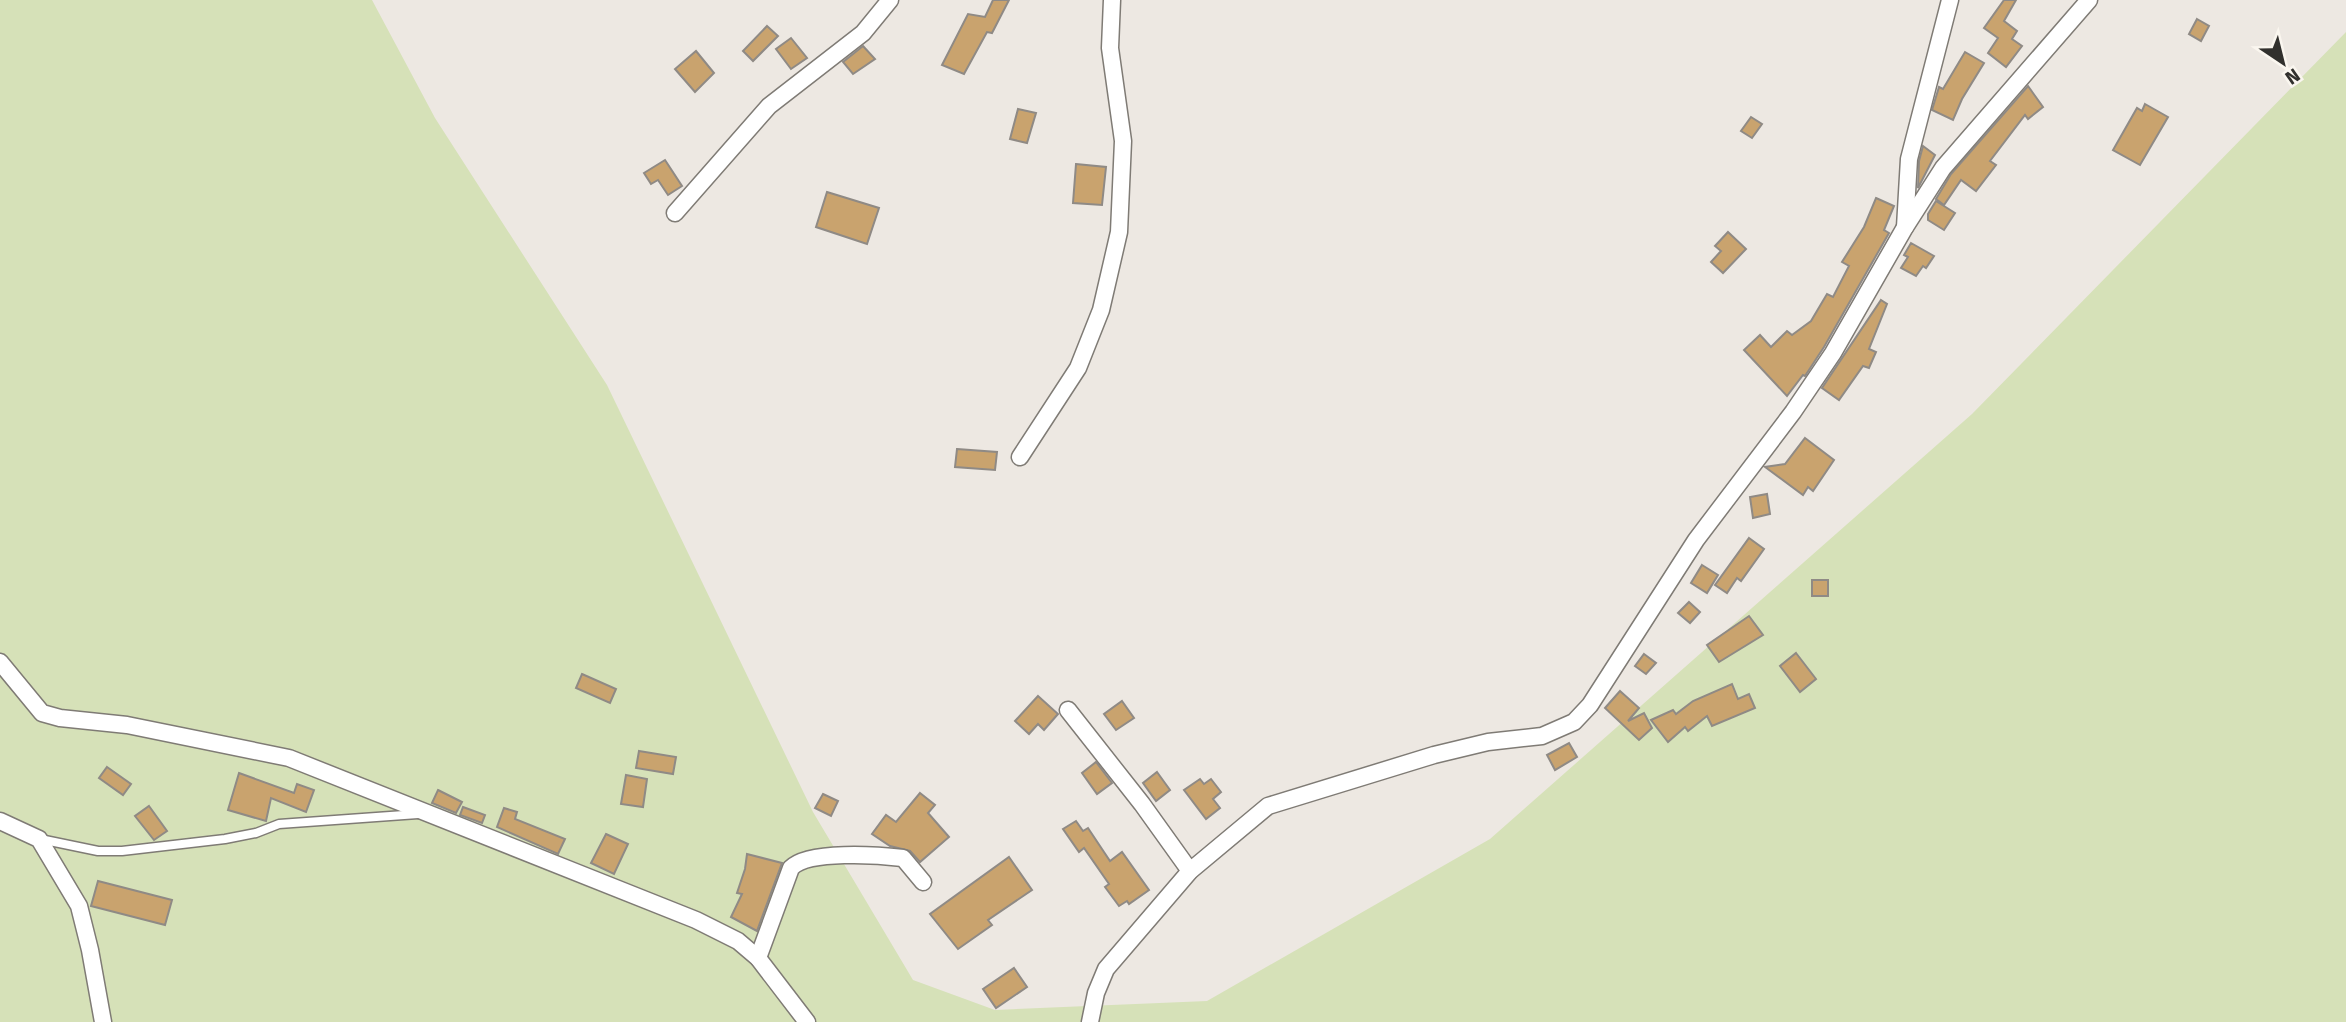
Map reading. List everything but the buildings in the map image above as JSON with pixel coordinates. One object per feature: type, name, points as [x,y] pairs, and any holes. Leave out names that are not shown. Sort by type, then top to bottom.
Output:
[{"type":"street","points":[[675,213],[769,106],[863,33],[890,0]]},
{"type":"street","points":[[1020,457],[1078,368],[1101,310],[1119,232],[1123,141],[1110,48],[1112,0]]},
{"type":"street","points":[[1905,229],[1909,159],[1950,0]]},
{"type":"street","points":[[1090,1022],[1096,993],[1106,969],[1190,871],[1268,806],[1434,755],[1488,742],[1542,736],[1574,722],[1590,705],[1696,540],[1833,353],[1943,168],[2089,0]]},
{"type":"street","points":[[0,662],[42,713],[60,719],[127,725],[289,758],[696,920],[738,941],[758,958],[807,1022]]},
{"type":"street","points":[[1068,710],[1142,804],[1190,871]]},
{"type":"street","points":[[0,821],[39,839],[79,906],[103,1022]]},
{"type":"street","points":[[758,958],[791,868],[796,863],[807,858],[847,856],[903,858],[923,882]]},
{"type":"lane","points":[[39,839],[98,851],[122,851],[235,837],[256,833],[279,824],[425,813]]},
{"type":"green space","points":[[0,0],[372,0],[435,118],[607,385],[813,812],[913,980],[995,1010],[1207,1001],[1490,839],[1972,414],[2346,32],[2346,1022],[0,1022]]}]
